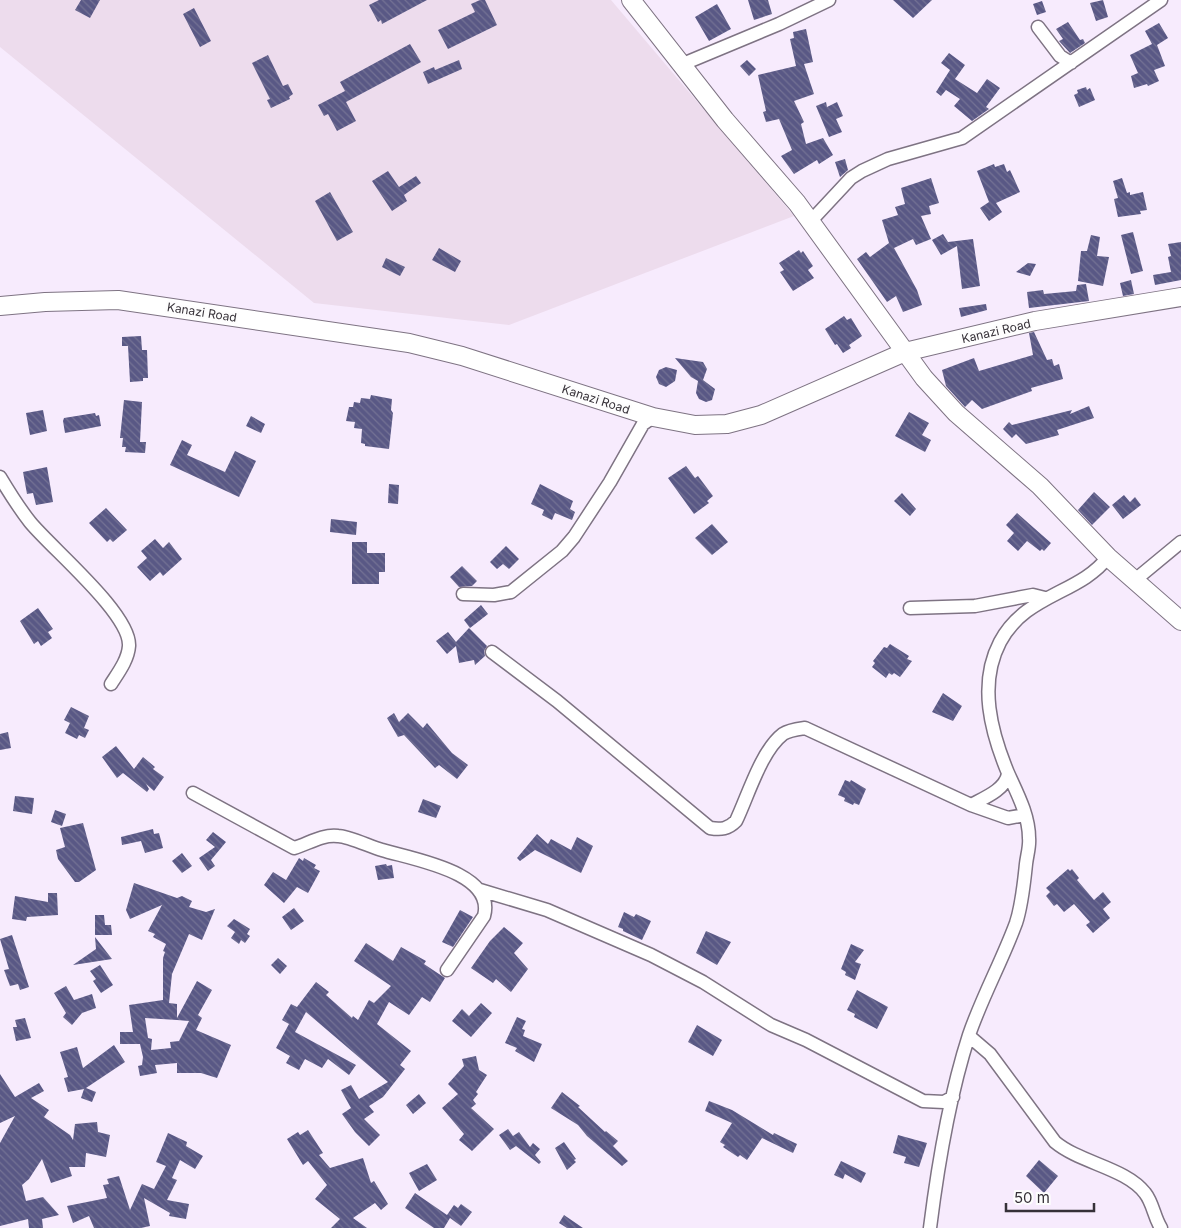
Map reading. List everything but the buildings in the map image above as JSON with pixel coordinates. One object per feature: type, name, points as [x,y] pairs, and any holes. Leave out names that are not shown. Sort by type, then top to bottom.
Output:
[{"type":"main road","points":[[631,0],[725,120],[788,192],[924,378],[956,413],[1040,486],[1108,557],[1181,621]]},
{"type":"main road","name":"Kanazi Road","points":[[0,306],[45,302],[118,300],[409,343],[462,356],[653,417],[696,425],[727,424],[761,415],[905,352],[1035,321],[1181,297]]},
{"type":"street","points":[[683,64],[780,24],[829,0]]},
{"type":"street","points":[[810,222],[851,178],[862,171],[888,159],[956,141],[1003,111],[1070,62],[1161,0]]},
{"type":"street","points":[[1038,28],[1060,56],[1070,62]]},
{"type":"street","points":[[463,594],[494,595],[510,592],[562,551],[574,537],[610,482],[643,424],[653,417]]},
{"type":"street","points":[[0,477],[30,522],[96,589],[126,633],[129,646],[124,662],[111,684]]},
{"type":"street","points":[[1136,580],[1181,542]]},
{"type":"street","points":[[930,1228],[953,1097],[969,1036],[1016,922],[1025,879],[1030,837],[1025,815],[997,743],[989,709],[988,672],[1000,641],[1016,620],[1045,598],[1092,573],[1108,557]]},
{"type":"street","points":[[910,608],[975,606],[1032,595],[1045,598]]},
{"type":"street","points":[[492,652],[557,701],[710,828],[719,830],[731,826],[736,821],[761,765],[776,742],[784,733],[805,728],[971,805],[1008,818],[1025,815]]},
{"type":"street","points":[[971,805],[1001,787],[1008,774]]},
{"type":"street","points":[[193,793],[294,848],[315,839],[339,836],[384,851],[442,866],[480,890],[548,910],[651,956],[703,982],[771,1025],[806,1040],[923,1100],[944,1102],[953,1097]]},
{"type":"street","points":[[447,970],[484,916],[486,906],[480,890]]},
{"type":"street","points":[[969,1036],[990,1054],[1055,1142],[1068,1153],[1106,1168],[1138,1186],[1146,1194],[1161,1228]]},
{"type":"shaded area","points":[[0,0],[611,0],[794,216],[509,325],[314,303],[0,47]]}]
